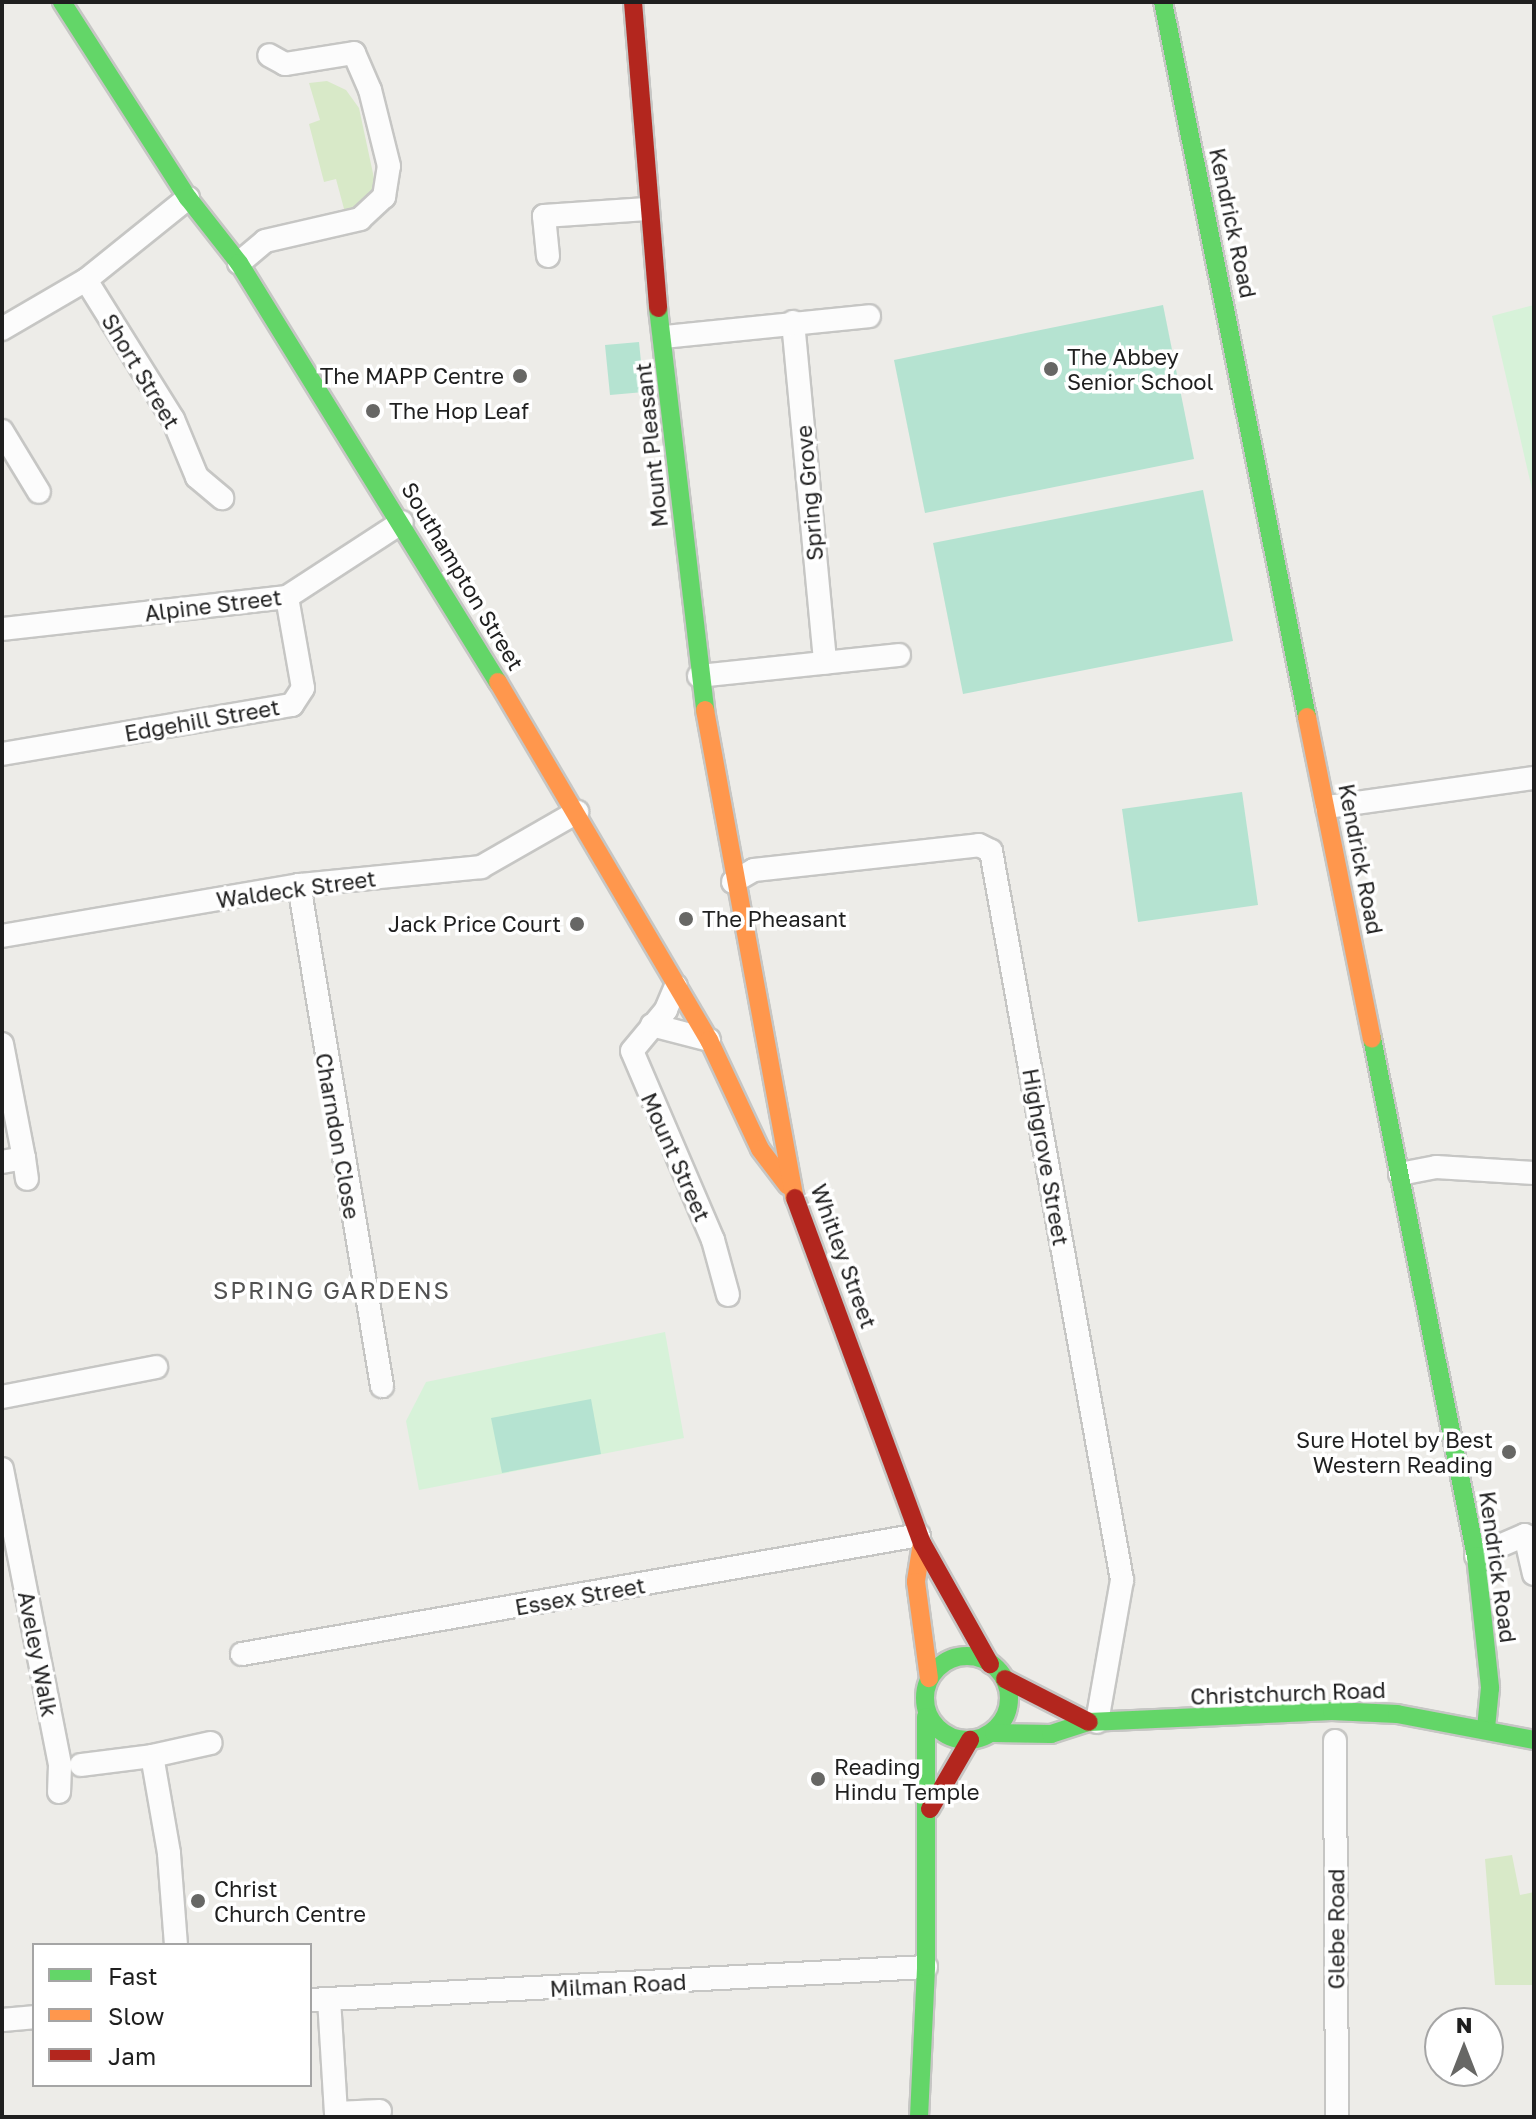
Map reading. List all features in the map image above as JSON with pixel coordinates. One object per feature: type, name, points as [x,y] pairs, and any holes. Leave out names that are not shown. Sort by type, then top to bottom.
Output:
[{"type":"main road","name":"Southampton Street","points":[[62,2],[188,198],[239,263],[402,522],[577,812],[709,1040],[760,1149],[793,1193]]},
{"type":"main road","name":"Mount Pleasant","points":[[633,2],[647,209],[664,337],[699,676],[733,882]]},
{"type":"main road","name":"Kendrick Road","points":[[1163,2],[1476,1556],[1490,1688],[1486,1728]]},
{"type":"main road","name":"Whitley Street","points":[[733,882],[793,1193],[920,1539],[990,1664]]},
{"type":"main road","name":"Whitley Street","points":[[920,1539],[916,1582],[929,1678]]},
{"type":"main road","points":[[919,2117],[926,1967],[928,1813],[923,1696],[929,1678],[940,1665],[968,1657],[990,1664],[1005,1679],[1010,1702],[1004,1723],[994,1733],[970,1740],[928,1813]]},
{"type":"main road","name":"Christchurch Road","points":[[1005,1679],[1093,1722]]},
{"type":"main road","name":"Christchurch Road","points":[[994,1733],[1051,1734],[1093,1722],[1332,1711],[1397,1714],[1486,1728],[1534,1740]]},
{"type":"main road","points":[[926,1717],[970,1740]]},
{"type":"street","points":[[239,263],[265,241],[360,219],[384,197],[389,166],[370,90],[354,53],[285,64],[269,55]]},
{"type":"street","points":[[2,329],[86,280],[188,198]]},
{"type":"street","points":[[548,256],[544,216],[647,209]]},
{"type":"street","name":"Short Street","points":[[86,280],[173,419],[197,477],[222,498]]},
{"type":"street","points":[[664,337],[869,316]]},
{"type":"street","name":"Spring Grove","points":[[793,322],[825,663]]},
{"type":"street","points":[[2,431],[39,492]]},
{"type":"street","name":"Alpine Street","points":[[2,629],[287,597],[402,522]]},
{"type":"street","name":"Edgehill Street","points":[[2,754],[292,705],[303,688],[287,597]]},
{"type":"street","points":[[699,676],[899,655]]},
{"type":"street","points":[[1327,807],[1534,778]]},
{"type":"street","name":"Waldeck Street","points":[[2,936],[299,885],[481,867],[577,812]]},
{"type":"street","name":"Highgrove Street","points":[[733,882],[754,870],[979,845],[991,851],[1122,1580],[1093,1722]]},
{"type":"street","name":"Charndon Close","points":[[299,885],[382,1386]]},
{"type":"street","name":"Mount Street","points":[[676,986],[632,1051],[633,1058],[713,1240],[728,1295]]},
{"type":"street","points":[[652,1025],[709,1040]]},
{"type":"street","points":[[2,1044],[18,1166]]},
{"type":"street","points":[[1400,1174],[1436,1167],[1534,1173]]},
{"type":"street","points":[[2,1397],[156,1367]]},
{"type":"street","name":"Aveley Walk","points":[[2,1469],[60,1765],[59,1792]]},
{"type":"street","points":[[1476,1556],[1525,1535],[1534,1574]]},
{"type":"street","name":"Essex Street","points":[[242,1654],[920,1539]]},
{"type":"street","name":"Glebe Road","points":[[1335,1741],[1337,2117]]},
{"type":"street","points":[[81,1765],[152,1756],[211,1743]]},
{"type":"street","points":[[152,1756],[169,1853],[176,1943]]},
{"type":"street","name":"Milman Road","points":[[320,2000],[926,1967]]},
{"type":"street","points":[[320,2000],[336,2113],[380,2111]]},
{"type":"street","points":[[2,2020],[32,2017]]},
{"type":"green space","points":[[327,81],[346,90],[359,108],[374,178],[371,199],[347,220],[336,179],[324,182],[309,124],[320,120],[309,83]]},
{"type":"green space","points":[[1163,305],[1194,459],[925,513],[894,360]]},
{"type":"green space","points":[[1534,305],[1534,498],[1492,316]]},
{"type":"green space","points":[[639,342],[644,392],[610,395],[605,345]]},
{"type":"green space","points":[[1203,490],[1233,641],[963,694],[933,543]]},
{"type":"green space","points":[[1242,792],[1258,905],[1138,922],[1122,809]]},
{"type":"green space","points":[[665,1332],[684,1438],[419,1490],[406,1421],[426,1382]]},
{"type":"green space","points":[[591,1399],[601,1454],[502,1473],[491,1418]]},
{"type":"green space","points":[[1512,1855],[1520,1895],[1534,1892],[1534,1985],[1495,1985],[1485,1859]]},
{"type":"traffic: fast","points":[[62,2],[188,198],[239,263],[498,682]]},
{"type":"traffic: fast","points":[[1163,2],[1307,717]]},
{"type":"traffic: fast","points":[[658,308],[705,710]]},
{"type":"traffic: fast","points":[[1372,1038],[1476,1556],[1490,1688],[1486,1728]]},
{"type":"traffic: fast","points":[[967,1656],[983,1659],[997,1668],[1006,1682],[1009,1698],[1006,1714],[997,1728],[983,1737],[967,1740],[951,1737],[937,1728],[928,1714],[925,1698],[928,1682],[937,1668],[951,1659],[967,1656]]},
{"type":"traffic: fast","points":[[994,1733],[1051,1734],[1089,1722],[1332,1711],[1397,1714],[1534,1740]]},
{"type":"traffic: fast","points":[[919,2117],[926,1967],[926,1717]]},
{"type":"traffic: slow","points":[[498,682],[709,1040],[760,1149],[788,1186]]},
{"type":"traffic: slow","points":[[705,710],[795,1198]]},
{"type":"traffic: slow","points":[[1307,717],[1372,1038]]},
{"type":"traffic: slow","points":[[922,1543],[916,1582],[929,1678]]},
{"type":"traffic: jam","points":[[633,2],[658,308]]},
{"type":"traffic: jam","points":[[795,1198],[922,1543],[990,1664]]},
{"type":"traffic: jam","points":[[1005,1679],[1089,1722]]},
{"type":"traffic: jam","points":[[930,1809],[970,1740]]},
{"type":"place","name":"The Abbey Senior School","points":[[1051,369]]},
{"type":"place","name":"The MAPP Centre","points":[[520,376]]},
{"type":"place","name":"The Hop Leaf","points":[[373,411]]},
{"type":"place","name":"The Pheasant","points":[[686,919]]},
{"type":"place","name":"Jack Price Court","points":[[577,924]]},
{"type":"place","name":"Sure Hotel by Best Western Reading","points":[[1509,1452]]},
{"type":"place","name":"Reading Hindu Temple","points":[[818,1779]]},
{"type":"place","name":"Christ Church Centre","points":[[198,1901]]},
{"type":"district","name":"SPRING GARDENS","points":[[332,1290]]}]
